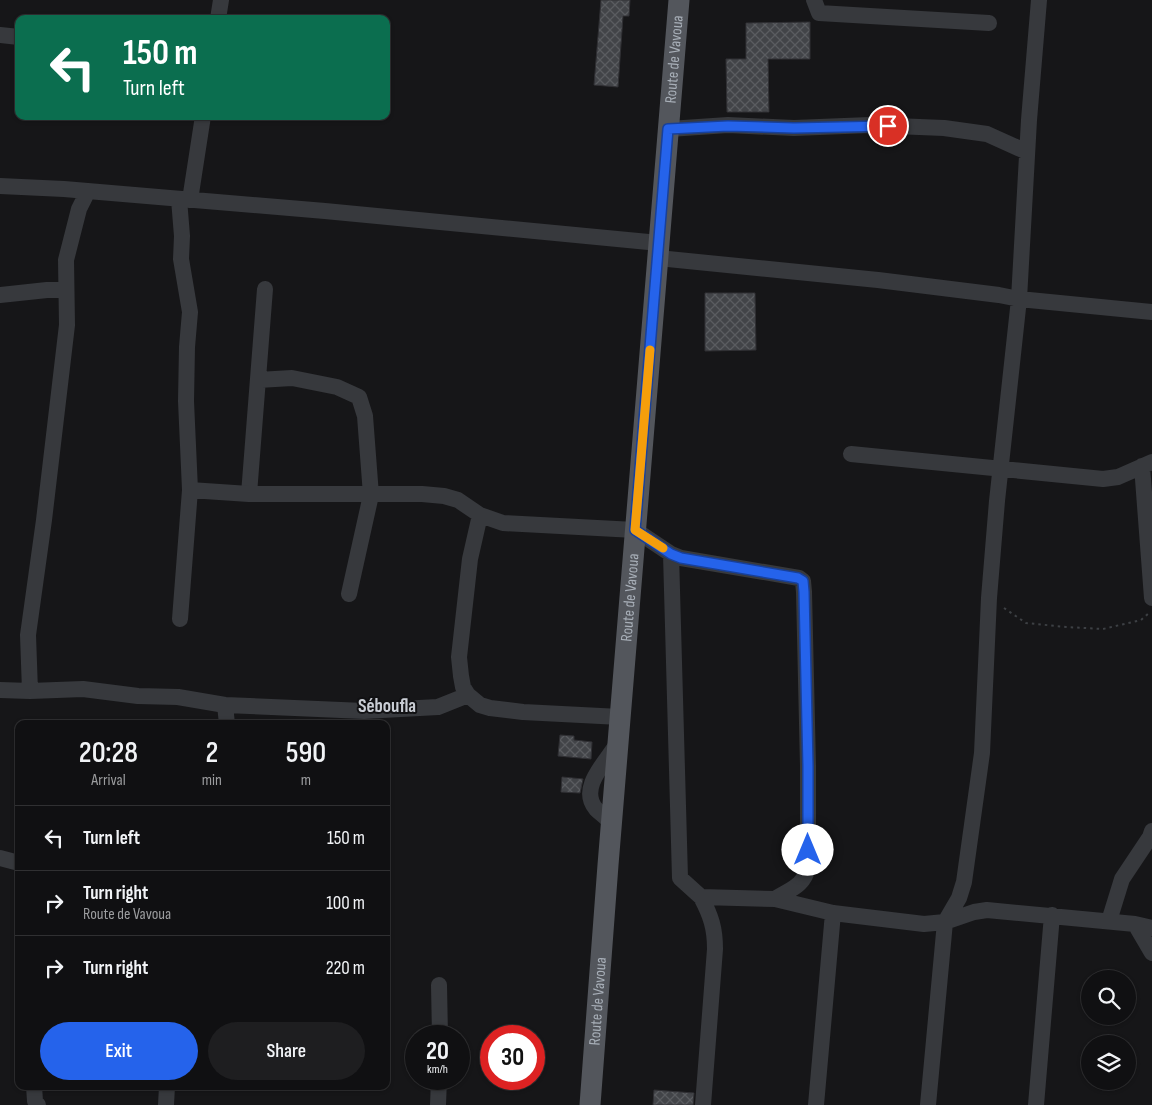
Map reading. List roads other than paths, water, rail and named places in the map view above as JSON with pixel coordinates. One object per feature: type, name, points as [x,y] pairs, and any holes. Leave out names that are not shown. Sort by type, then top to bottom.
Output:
[{"type":"main road","name":"Route de Vavoua","points":[[590,1105],[611,823],[679,0]]},
{"type":"street","points":[[219,15],[221,0]]},
{"type":"street","points":[[814,0],[819,13],[990,23]]},
{"type":"street","points":[[928,1105],[945,922],[959,898],[964,882],[982,753],[989,598],[1019,299],[1039,0]]},
{"type":"street","points":[[0,35],[15,37]]},
{"type":"street","points":[[180,619],[190,490],[186,401],[186,347],[190,312],[182,259],[182,236],[185,199],[202,120]]},
{"type":"street","points":[[668,129],[728,126],[944,128],[987,134],[1028,152]]},
{"type":"street","points":[[0,186],[185,199],[659,250],[878,280],[999,294],[1019,299],[1152,312]]},
{"type":"street","points":[[30,691],[28,635],[44,520],[67,325],[66,260],[79,209],[88,191]]},
{"type":"street","points":[[249,494],[265,289]]},
{"type":"street","points":[[0,295],[66,290]]},
{"type":"street","points":[[258,380],[292,378],[337,387],[359,397],[365,416],[371,495],[350,594]]},
{"type":"street","points":[[851,454],[1103,479],[1118,477],[1147,464],[1152,598]]},
{"type":"street","points":[[190,490],[249,494],[422,494],[444,496],[458,500],[480,515],[503,523],[635,530],[671,554],[681,558],[798,578],[803,581],[808,766],[808,866],[802,883],[775,899]]},
{"type":"street","points":[[480,515],[470,559],[459,656],[460,676],[468,695],[480,705],[490,708],[523,712],[620,717]]},
{"type":"street","points":[[671,554],[680,878],[701,897],[710,914],[715,931],[703,1105]]},
{"type":"street","points":[[0,690],[83,689],[138,696],[178,697],[225,705],[364,710],[438,707],[468,695]]},
{"type":"street","points":[[225,705],[227,720]]},
{"type":"street","points":[[1108,921],[1122,879],[1152,831]]},
{"type":"street","points":[[0,858],[15,862]]},
{"type":"street","points":[[701,897],[775,899],[833,913],[924,924],[945,922],[974,912],[988,910],[1108,921],[1152,928]]},
{"type":"street","points":[[816,1105],[833,913]]},
{"type":"street","points":[[1036,1105],[1052,916]]},
{"type":"street","points":[[1135,924],[1152,953]]},
{"type":"street","points":[[439,985],[440,1025]]},
{"type":"street","points":[[34,1090],[35,1102],[38,1105]]},
{"type":"street","points":[[166,1105],[167,1090]]},
{"type":"street","points":[[438,1105],[439,1090]]},
{"type":"district","name":"Séboufla","points":[[387,706]]}]
